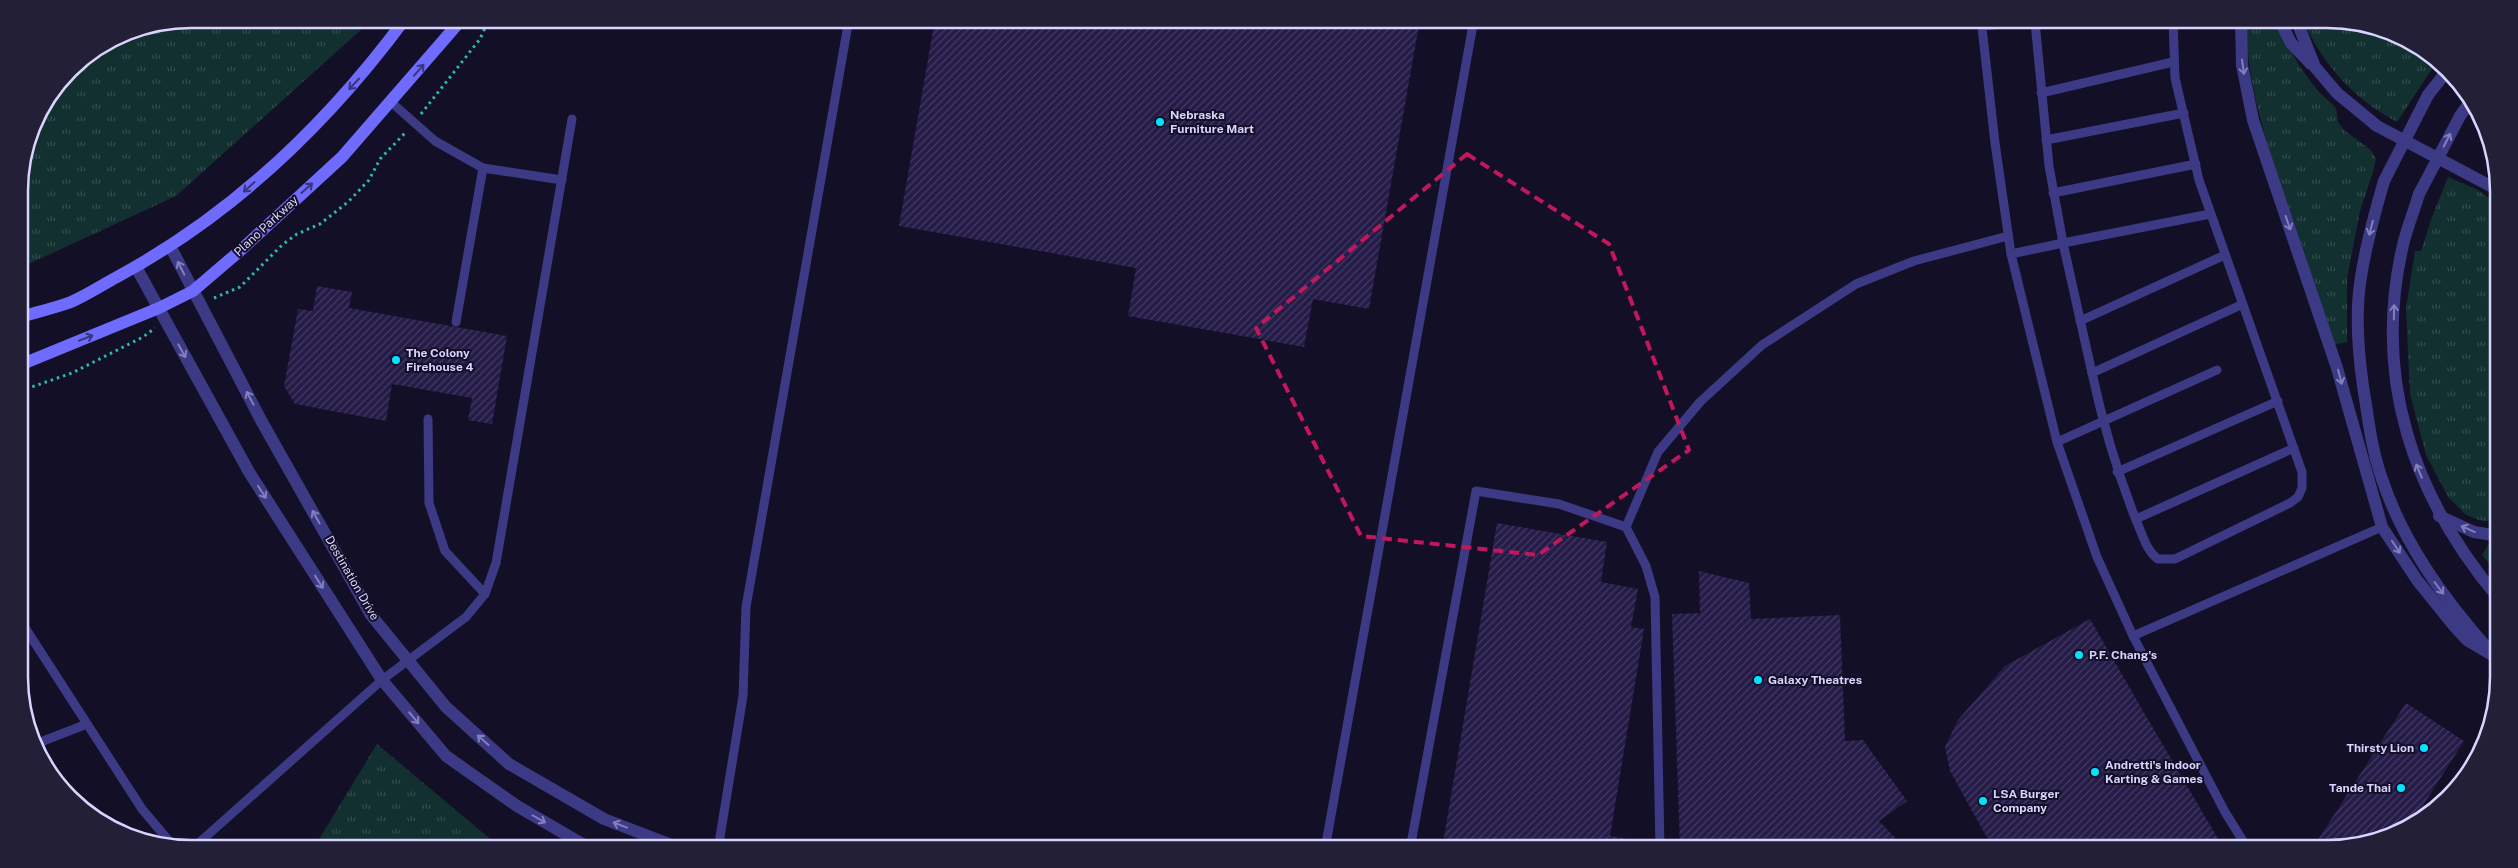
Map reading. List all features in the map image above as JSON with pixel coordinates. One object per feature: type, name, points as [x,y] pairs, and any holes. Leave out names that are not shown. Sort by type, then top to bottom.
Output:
[{"type":"main road","points":[[28,315],[71,302],[136,267],[193,232],[232,202],[298,141],[370,67],[399,28]]},
{"type":"main road","name":"Plano Parkway","points":[[28,362],[159,308],[193,290],[242,249],[342,157],[454,28]]},
{"type":"street","points":[[2241,28],[2242,65],[2253,120],[2337,368],[2382,526],[2417,580],[2454,626],[2467,640],[2490,653]]},
{"type":"street","points":[[2284,28],[2291,43],[2337,93],[2377,126],[2490,186]]},
{"type":"street","points":[[2299,28],[2315,68]]},
{"type":"street","points":[[2444,76],[2428,96],[2384,181],[2369,234],[2360,278],[2358,350],[2370,433],[2380,475],[2397,518],[2429,574],[2470,628],[2490,649]]},
{"type":"street","points":[[2467,106],[2460,116],[2419,194],[2403,244],[2394,306],[2395,371],[2400,405],[2415,460],[2439,516],[2471,566],[2490,588]]},
{"type":"street","name":"Destination Drive","points":[[170,246],[262,422],[371,615],[408,661],[446,707],[509,764],[604,819],[659,840]]},
{"type":"street","points":[[136,267],[249,472],[382,680],[446,756],[516,806],[575,840]]},
{"type":"street","points":[[2439,516],[2474,532],[2490,535]]},
{"type":"lane","points":[[719,840],[743,696],[746,607],[847,28]]},
{"type":"lane","points":[[1327,840],[1472,28]]},
{"type":"lane","points":[[1982,28],[2011,254],[2057,442],[2097,558],[2133,636],[2225,812],[2242,840]]},
{"type":"lane","points":[[2036,28],[2053,193],[2102,423],[2117,472],[2153,555],[2158,559],[2175,559],[2290,503],[2298,497],[2303,480],[2278,401],[2210,214],[2196,164],[2173,62],[2173,28]]},
{"type":"lane","points":[[2042,93],[2173,62]]},
{"type":"lane","points":[[390,102],[435,141],[483,168],[562,180]]},
{"type":"lane","points":[[2046,140],[2184,113]]},
{"type":"lane","points":[[202,840],[382,680],[466,617],[485,594],[496,563],[572,118]]},
{"type":"lane","points":[[2053,193],[2196,164]]},
{"type":"lane","points":[[456,322],[483,168]]},
{"type":"lane","points":[[2011,254],[2210,214]]},
{"type":"lane","points":[[1626,527],[1658,452],[1700,402],[1762,345],[1856,284],[1914,261],[2008,236]]},
{"type":"lane","points":[[2080,321],[2225,255]]},
{"type":"lane","points":[[2092,373],[2243,304]]},
{"type":"lane","points":[[2057,442],[2217,370]]},
{"type":"lane","points":[[2117,472],[2278,401]]},
{"type":"lane","points":[[428,419],[429,503],[445,551],[485,594]]},
{"type":"lane","points":[[2136,519],[2294,448]]},
{"type":"lane","points":[[1412,840],[1476,491],[1559,504],[1626,527],[1646,566],[1655,597],[1660,840]]},
{"type":"lane","points":[[2133,636],[2382,526]]},
{"type":"lane","points":[[28,632],[142,809],[167,838]]},
{"type":"lane","points":[[41,742],[87,724]]},
{"type":"highlighted area","points":[[1467,154],[1609,244],[1689,450],[1538,555],[1361,536],[1256,328]]},
{"type":"green space","points":[[179,28],[363,28],[176,196],[28,264],[28,179],[33,148],[44,118],[61,91],[91,61],[109,49],[138,36]]},
{"type":"green space","points":[[2246,28],[2278,28],[2300,67],[2317,90],[2336,108],[2338,122],[2344,130],[2371,150],[2376,159],[2360,211],[2347,279],[2347,342],[2333,345],[2269,149],[2255,98],[2247,46]]},
{"type":"green space","points":[[2306,28],[2349,29],[2370,33],[2400,44],[2433,67],[2397,122],[2366,102],[2340,78],[2329,65]]},
{"type":"green space","points":[[2448,177],[2478,190],[2490,199],[2490,522],[2466,515],[2448,497],[2426,455],[2410,394],[2406,309],[2415,251],[2421,251]]},
{"type":"green space","points":[[2490,542],[2490,564],[2482,555]]},
{"type":"green space","points":[[377,744],[491,840],[318,840]]},
{"type":"building","name":"Nebraska Furniture Mart","points":[[933,28],[1418,28],[1369,309],[1313,299],[1304,347],[1128,316],[1136,268],[899,226]]},
{"type":"building","name":"The Colony Firehouse 4","points":[[317,286],[352,292],[349,308],[507,336],[492,424],[468,420],[472,398],[392,384],[386,421],[295,404],[284,386],[298,309],[313,311]]},
{"type":"building","points":[[1497,523],[1607,542],[1601,582],[1638,589],[1631,627],[1644,629],[1610,836],[1635,840],[1444,840]]},
{"type":"building","name":"Galaxy Theatres","points":[[1699,571],[1749,583],[1751,619],[1840,615],[1845,741],[1863,740],[1907,801],[1879,821],[1897,840],[1680,840],[1672,614],[1700,613]]},
{"type":"building","name":"Andretti's Indoor Karting & Games","points":[[2090,619],[2219,840],[1989,840],[1950,771],[1945,747],[1958,720],[2005,666]]},
{"type":"building","points":[[2406,703],[2464,741],[2418,813],[2390,828],[2370,835],[2339,840],[2318,840]]},
{"type":"place","name":"Nebraska Furniture Mart","points":[[1160,122]]},
{"type":"place","name":"The Colony Firehouse 4","points":[[396,360]]},
{"type":"place","name":"P.F. Chang's","points":[[2079,655]]},
{"type":"place","name":"Galaxy Theatres","points":[[1758,680]]},
{"type":"place","name":"Thirsty Lion","points":[[2424,748]]},
{"type":"place","name":"Andretti's Indoor Karting & Games","points":[[2095,772]]},
{"type":"place","name":"Tande Thai","points":[[2401,788]]},
{"type":"place","name":"LSA Burger Company","points":[[1983,801]]}]
